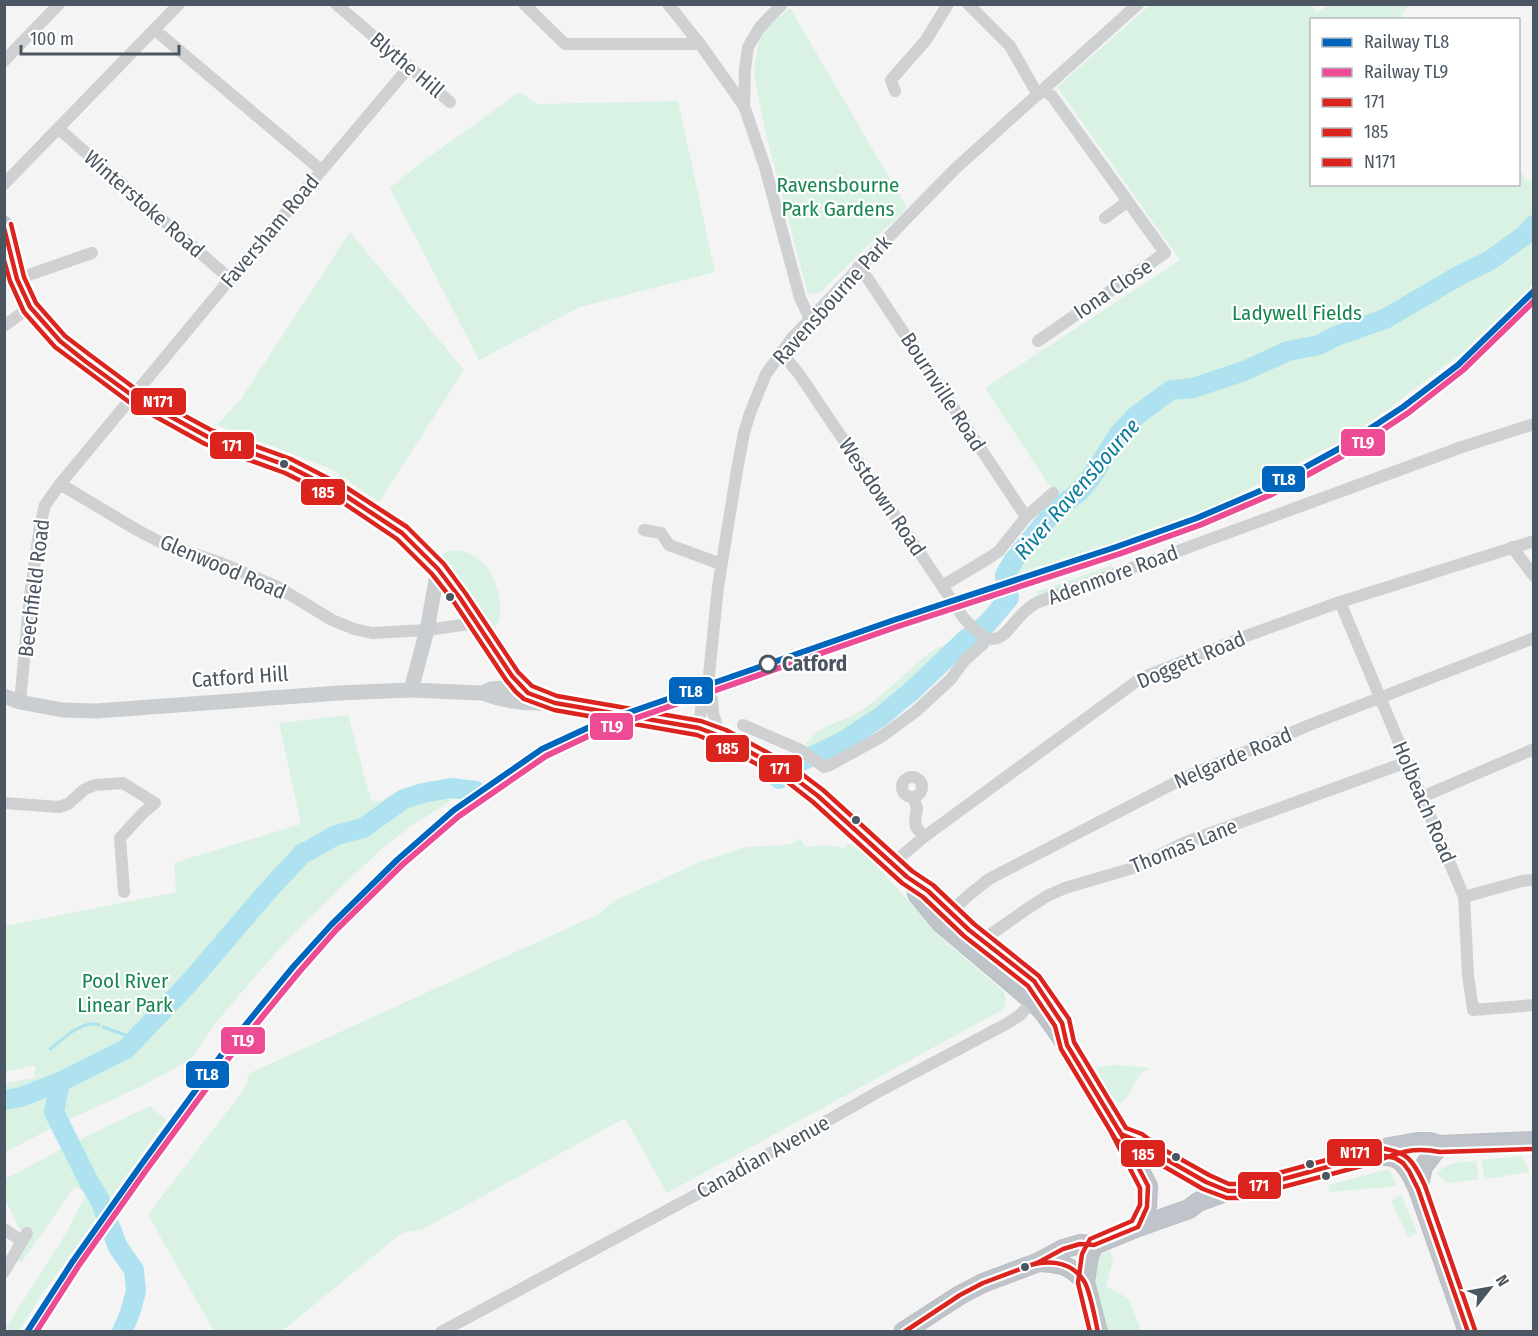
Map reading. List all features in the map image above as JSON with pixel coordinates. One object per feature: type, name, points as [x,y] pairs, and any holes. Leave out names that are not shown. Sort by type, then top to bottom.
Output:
[{"type":"highway","points":[[4,226],[17,279],[30,307],[60,341],[84,362],[133,396],[208,437],[288,466],[343,494],[402,533],[438,569],[521,687],[528,693],[555,703]]},
{"type":"highway","name":"Catford Hill","points":[[555,703],[607,713],[716,727],[785,771],[818,796],[908,877]]},
{"type":"highway","points":[[908,877],[928,891],[950,912],[976,944],[1034,1001],[1067,1045],[1121,1134],[1148,1186],[1147,1208],[1138,1227]]},
{"type":"highway","points":[[908,877],[920,899],[941,922],[976,944],[1005,958],[1034,981],[1062,1023],[1067,1045]]},
{"type":"highway","points":[[1121,1134],[1138,1141],[1180,1168],[1228,1191]]},
{"type":"highway","points":[[906,1331],[960,1295],[983,1283],[1040,1262],[1063,1249],[1080,1244],[1094,1245],[1189,1209],[1198,1202],[1228,1191],[1239,1191],[1412,1142],[1430,1142],[1440,1145],[1533,1143]]},
{"type":"highway","points":[[1418,1189],[1423,1167],[1440,1145]]},
{"type":"highway","points":[[1375,1154],[1397,1158],[1407,1167],[1418,1189],[1468,1332]]},
{"type":"highway","points":[[1094,1245],[1089,1256],[1085,1282],[1098,1332]]},
{"type":"highway","points":[[1040,1262],[1060,1263],[1075,1270],[1085,1282]]},
{"type":"main road","points":[[411,690],[427,630],[438,569]]},
{"type":"main road","name":"Catford Hill","points":[[482,693],[491,689],[521,687]]},
{"type":"main road","name":"Catford Hill","points":[[4,696],[20,702],[62,710],[96,711],[275,697],[411,690],[482,693],[530,704],[555,703]]},
{"type":"street","points":[[4,61],[59,4]]},
{"type":"street","points":[[4,184],[179,4]]},
{"type":"street","points":[[524,4],[565,44],[699,44]]},
{"type":"street","points":[[668,4],[744,106],[765,167],[800,298],[810,319]]},
{"type":"street","points":[[744,106],[748,47],[760,27],[782,4]]},
{"type":"street","points":[[895,91],[891,80],[926,40],[948,4]]},
{"type":"street","name":"Iona Close","points":[[968,4],[1010,46],[1041,92],[1052,96],[1165,253],[1038,341]]},
{"type":"street","name":"Ravensbourne Park","points":[[716,727],[702,700],[707,694],[721,564],[744,433],[766,374],[781,352],[810,319],[956,168],[1138,4]]},
{"type":"street","name":"Blythe Hill","points":[[339,5],[450,102]]},
{"type":"street","points":[[155,30],[321,170]]},
{"type":"street","name":"Faversham Road","points":[[133,396],[409,67]]},
{"type":"street","name":"Winterstoke Road","points":[[59,129],[230,279]]},
{"type":"street","points":[[1105,218],[1127,202]]},
{"type":"street","points":[[17,279],[92,253]]},
{"type":"street","name":"Bournville Road","points":[[858,267],[1026,518]]},
{"type":"street","points":[[4,326],[30,307]]},
{"type":"street","name":"Westdown Road","points":[[781,352],[799,374],[970,626],[984,637]]},
{"type":"street","name":"Beechfield Road","points":[[20,702],[30,596],[45,506],[60,484],[133,396]]},
{"type":"street","name":"Adenmore Road","points":[[743,725],[801,750],[824,766],[828,766],[898,725],[951,679],[964,661],[983,644],[984,637],[994,638],[1006,633],[1029,608],[1046,599],[1462,447],[1533,424]]},
{"type":"street","name":"Glenwood Road","points":[[60,484],[164,544],[221,563],[276,586],[332,620],[354,629],[372,633],[427,630],[476,622]]},
{"type":"street","points":[[942,586],[999,551],[1026,518],[1053,493]]},
{"type":"street","points":[[644,530],[661,533],[669,546],[721,564]]},
{"type":"street","name":"Doggett Road","points":[[893,863],[924,837],[1141,678],[1340,602],[1533,541]]},
{"type":"street","points":[[1512,547],[1533,576]]},
{"type":"street","name":"Holbeach Road","points":[[1340,602],[1464,897],[1468,975],[1473,1010],[1533,1005]]},
{"type":"street","name":"Nelgarde Road","points":[[950,912],[989,879],[1190,775],[1252,748],[1533,638]]},
{"type":"street","name":"Ravensbourne Park","points":[[707,694],[712,699],[716,727]]},
{"type":"street","points":[[1422,797],[1533,749]]},
{"type":"street","name":"Thomas Lane","points":[[976,944],[1047,896],[1065,888],[1132,868],[1186,842],[1407,762]]},
{"type":"street","points":[[4,803],[59,807],[68,804],[86,789],[96,785],[123,783],[155,803],[120,838],[124,892]]},
{"type":"street","points":[[913,797],[917,808],[916,827],[924,837]]},
{"type":"street","points":[[1464,897],[1533,879]]},
{"type":"street","points":[[1005,958],[1029,988],[1034,1001]]},
{"type":"street","name":"Canadian Avenue","points":[[441,1332],[1008,1023],[1034,1001]]},
{"type":"street","points":[[4,1229],[25,1237],[4,1272]]},
{"type":"green space","name":"Ladywell Fields","points":[[1338,4],[1410,5],[1401,14],[1403,18],[1310,18],[1310,186],[1520,186],[1520,170],[1527,181],[1533,180],[1533,284],[1464,351],[1348,437],[1224,502],[1115,544],[996,581],[999,572],[1013,551],[1059,500],[985,388],[1180,260],[1057,87],[1150,5],[1312,5],[1317,13],[1327,5],[1334,7]]},
{"type":"green space","name":"Ravensbourne Park Gardens","points":[[790,8],[907,208],[821,292],[808,294],[765,131],[754,73],[758,43],[766,28]]},
{"type":"green space","points":[[519,92],[537,104],[678,101],[715,272],[580,307],[479,360],[390,188]]},
{"type":"green space","points":[[350,232],[464,370],[379,502],[329,468],[217,425],[241,399]]},
{"type":"green space","points":[[458,550],[476,557],[493,577],[500,605],[499,620],[495,628],[442,555],[448,551]]},
{"type":"green space","points":[[1112,565],[1114,571],[1038,599],[1036,592]]},
{"type":"green space","points":[[959,637],[919,678],[880,709],[813,750],[806,746],[814,735],[865,708],[927,655]]},
{"type":"green space","name":"Pool River Linear Park","points":[[348,715],[371,800],[380,801],[398,792],[425,785],[476,781],[446,804],[411,826],[377,853],[302,925],[215,1024],[191,1059],[144,1085],[5,1152],[5,1083],[34,1078],[36,1065],[5,1072],[5,926],[176,892],[174,863],[301,824],[279,723]]},
{"type":"green space","points":[[800,838],[805,847],[828,845],[844,848],[848,843],[865,853],[945,941],[1004,992],[1005,1001],[1002,1010],[667,1193],[625,1118],[423,1229],[402,1233],[282,1331],[214,1331],[148,1215],[244,1089],[248,1074],[601,913],[614,901],[702,861],[745,847],[792,844]]},
{"type":"green space","points":[[1117,1065],[1152,1068],[1139,1076],[1122,1103],[1113,1098],[1095,1067]]},
{"type":"green space","points":[[150,1106],[166,1120],[41,1296],[19,1331],[5,1331],[65,1235],[87,1193],[75,1186],[21,1263],[17,1260],[27,1234],[19,1228],[5,1199],[5,1179]]},
{"type":"green space","points":[[1522,1156],[1530,1172],[1485,1179],[1481,1160]]},
{"type":"green space","points":[[1476,1161],[1479,1179],[1452,1183],[1445,1182],[1437,1174],[1450,1164]]},
{"type":"green space","points":[[1389,1169],[1397,1186],[1330,1192],[1328,1185]]},
{"type":"green space","points":[[1401,1194],[1417,1233],[1408,1237],[1391,1201]]},
{"type":"green space","points":[[1110,1250],[1113,1260],[1106,1286],[1129,1299],[1141,1331],[1108,1331],[1091,1270],[1097,1255]]},
{"type":"waterway","name":"River Ravensbourne","points":[[779,779],[800,762],[842,742],[879,718],[913,690],[965,640],[986,625],[1009,598],[1005,575],[1014,560],[1056,509],[1079,492],[1090,479],[1119,434],[1137,415],[1171,390],[1193,388],[1244,371],[1288,351],[1319,345],[1336,336],[1385,319],[1460,275],[1489,261],[1525,235],[1534,225]]},
{"type":"waterway","name":"River Ravensbourne","points":[[122,1332],[136,1291],[134,1270],[118,1247],[100,1200],[54,1112],[60,1082],[126,1049],[189,983],[303,853],[336,835],[363,828],[404,799],[451,788],[476,791]]},
{"type":"waterway","points":[[50,1049],[79,1028],[86,1025],[99,1025]]},
{"type":"waterway","points":[[103,1027],[136,1039]]},
{"type":"waterway","points":[[4,1100],[21,1097],[60,1082]]},
{"type":"rail line","name":"TL8","points":[[27,1332],[73,1261],[141,1165],[225,1050],[293,967],[331,925],[397,860],[454,810],[542,749],[596,724],[894,620],[1116,547],[1197,518],[1267,488],[1342,447],[1403,407],[1458,365],[1534,291]]},
{"type":"rail line","name":"TL9","points":[[36,1332],[79,1265],[231,1055],[336,930],[402,865],[459,816],[546,756],[599,731],[896,627],[1119,554],[1200,525],[1270,495],[1346,454],[1408,413],[1463,370],[1534,301]]},
{"type":"transit line","name":"N171","points":[[11,224],[24,277],[36,303],[65,336],[137,390],[211,430],[291,459],[347,488],[407,527],[444,564],[518,672],[532,686],[557,696],[701,721],[726,730],[790,765],[823,790],[912,871],[933,885],[974,924],[1039,976],[1069,1019],[1074,1042],[1126,1128],[1142,1134],[1159,1147],[1229,1184],[1238,1184],[1374,1147],[1401,1153],[1407,1157],[1416,1168],[1425,1186],[1475,1330]]},
{"type":"transit line","name":"171","points":[[4,228],[17,279],[30,307],[60,341],[133,396],[208,437],[288,466],[343,494],[402,533],[438,569],[512,676],[528,693],[555,703],[699,728],[722,737],[785,771],[818,796],[907,877],[928,891],[969,930],[1034,981],[1062,1023],[1067,1045],[1121,1134],[1138,1141],[1206,1182],[1228,1191],[1239,1191],[1375,1154],[1395,1158],[1403,1163],[1418,1189],[1468,1332]]},
{"type":"transit line","name":"185","points":[[4,260],[10,281],[24,312],[55,347],[129,402],[205,444],[285,473],[339,500],[397,539],[432,574],[454,602],[506,680],[524,699],[554,710],[697,735],[781,777],[813,802],[902,883],[923,897],[964,936],[1028,986],[1055,1026],[1061,1049],[1116,1140],[1134,1148],[1203,1189],[1227,1198],[1241,1198],[1406,1152],[1534,1149]]},
{"type":"transit line","name":"171","points":[[904,1332],[960,1295],[983,1283],[1039,1262],[1063,1249],[1080,1244],[1094,1245],[1138,1227],[1147,1207],[1148,1186],[1119,1130]]},
{"type":"transit line","name":"N171","points":[[1090,1332],[1078,1283],[1082,1254],[1090,1239],[1132,1221],[1140,1205],[1140,1188],[1112,1134]]},
{"type":"transit line","name":"171","points":[[1024,1267],[1040,1263],[1057,1263],[1078,1274],[1088,1291],[1098,1332]]},
{"type":"place","name":"Catford","points":[[768,664]]}]
